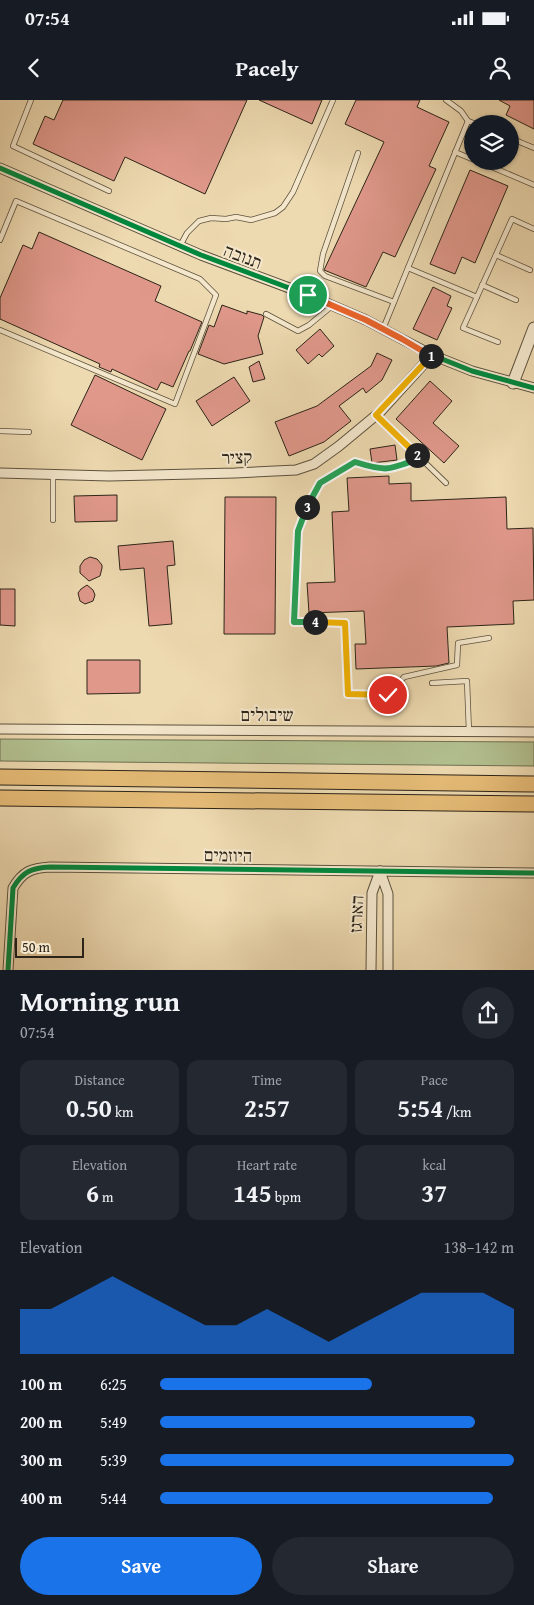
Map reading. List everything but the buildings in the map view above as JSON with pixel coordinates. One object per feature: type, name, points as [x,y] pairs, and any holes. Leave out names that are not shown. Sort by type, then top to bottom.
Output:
[{"type":"highway","points":[[0,777],[534,784]]},
{"type":"highway","points":[[0,798],[534,804]]},
{"type":"street","name":"תנובה","points":[[0,168],[180,246],[332,306],[383,329],[432,355],[472,371],[534,388]]},
{"type":"street","points":[[514,382],[534,328]]},
{"type":"street","name":"קציר","points":[[0,473],[167,475],[296,470],[314,464],[340,446],[376,415],[432,355]]},
{"type":"street","name":"שיבולים","points":[[0,728],[534,732]]},
{"type":"street","name":"היוזמים","points":[[8,970],[13,888],[19,878],[34,868],[50,866],[534,873]]},
{"type":"street","name":"הארגז","points":[[371,970],[372,894],[380,871]]},
{"type":"street","name":"הארגז","points":[[380,871],[388,894],[388,970]]},
{"type":"lane","points":[[31,100],[13,146],[109,191]]},
{"type":"lane","points":[[180,246],[187,233],[198,221],[211,218],[236,217],[251,220],[275,214],[283,207],[293,192],[333,100]]},
{"type":"lane","points":[[446,100],[464,115]]},
{"type":"lane","points":[[383,329],[464,130]]},
{"type":"lane","points":[[519,142],[534,148]]},
{"type":"lane","points":[[455,152],[464,156]]},
{"type":"lane","points":[[358,153],[323,254],[320,272],[325,276],[394,302]]},
{"type":"lane","points":[[499,170],[534,185]]},
{"type":"lane","points":[[0,240],[16,201],[200,279],[216,295],[175,404],[0,330]]},
{"type":"lane","points":[[498,342],[463,328],[512,219],[534,229]]},
{"type":"lane","points":[[496,254],[530,270]]},
{"type":"lane","points":[[408,268],[477,297]]},
{"type":"lane","points":[[482,285],[516,300]]},
{"type":"lane","points":[[266,314],[298,331],[309,325],[332,306]]},
{"type":"lane","points":[[376,415],[446,483]]},
{"type":"lane","points":[[0,431],[29,432]]},
{"type":"lane","points":[[420,458],[391,469],[376,469],[355,462],[320,483],[310,500],[298,531],[294,622],[345,623],[348,694],[388,695],[404,677],[457,665],[458,643],[489,638]]},
{"type":"lane","points":[[53,474],[53,520]]},
{"type":"lane","points":[[432,683],[467,681],[469,732]]},
{"type":"green space","points":[[0,739],[534,742],[534,766],[0,761]]},
{"type":"cycle path","points":[[0,168],[201,255],[308,295],[366,320],[432,355],[472,371],[534,388]]},
{"type":"cycle path","points":[[8,970],[13,888],[24,874],[38,868],[534,873]]},
{"type":"route","points":[[308,295],[366,320],[432,355],[376,415],[420,458],[391,469],[376,469],[355,462],[320,483],[310,500],[298,531],[294,622],[345,623],[348,694],[388,695]]}]
